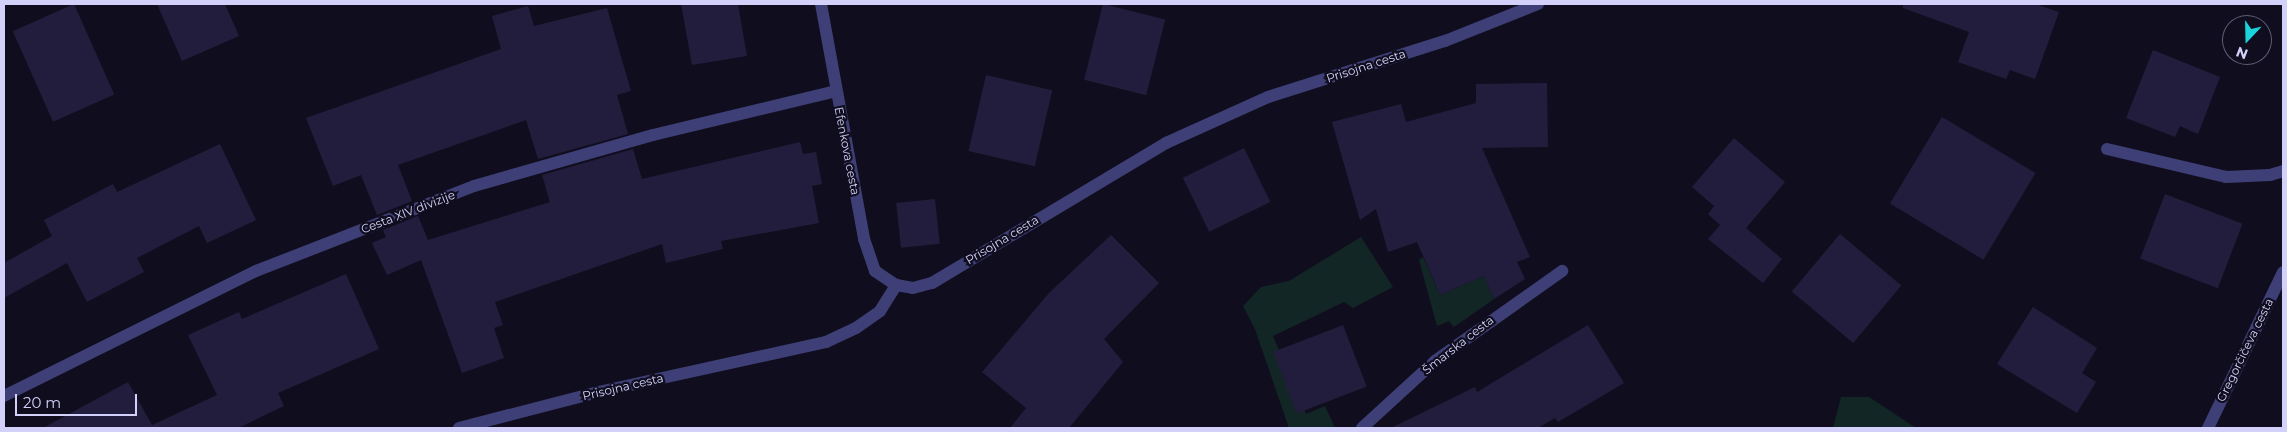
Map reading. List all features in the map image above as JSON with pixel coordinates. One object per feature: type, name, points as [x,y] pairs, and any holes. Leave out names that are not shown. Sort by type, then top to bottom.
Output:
[{"type":"street","name":"Efenkova cesta","points":[[821,4],[864,239],[876,271],[896,285]]},
{"type":"street","name":"Prisojna cesta","points":[[459,428],[594,393],[826,342],[856,328],[880,311],[896,285],[913,288],[932,283],[1166,143],[1268,97],[1445,41],[1538,4]]},
{"type":"street","name":"Cesta XIV divizije","points":[[4,396],[256,272],[474,186],[653,135],[836,91]]},
{"type":"street","points":[[2107,149],[2226,177],[2270,175],[2283,171]]},
{"type":"street","name":"Šmarska cesta","points":[[1362,428],[1435,361],[1562,271]]},
{"type":"street","name":"Gregorčičeva cesta","points":[[2208,428],[2283,272]]},
{"type":"green space","points":[[1361,237],[1393,287],[1353,308],[1344,302],[1273,336],[1306,414],[1325,406],[1335,428],[1289,428],[1255,329],[1243,306],[1261,287],[1289,281]]},
{"type":"green space","points":[[1423,257],[1440,295],[1484,276],[1494,299],[1454,327],[1449,321],[1437,326],[1419,260]]},
{"type":"green space","points":[[1841,397],[1869,397],[1916,428],[1833,428]]},
{"type":"building","points":[[74,4],[114,94],[53,122],[13,31]]},
{"type":"building","points":[[157,4],[225,4],[239,36],[182,61]]},
{"type":"building","points":[[681,4],[738,4],[747,56],[692,65]]},
{"type":"building","points":[[1103,4],[1165,19],[1146,95],[1084,80]]},
{"type":"building","points":[[1903,4],[2035,4],[2059,12],[2035,79],[2010,70],[2006,79],[1958,62],[1969,32],[1903,8]]},
{"type":"building","points":[[528,6],[534,26],[607,8],[631,91],[617,95],[628,134],[538,159],[526,120],[398,165],[412,201],[377,215],[361,175],[333,186],[306,118],[501,49],[492,16]]},
{"type":"building","points":[[2153,50],[2220,77],[2198,134],[2180,126],[2175,137],[2126,118]]},
{"type":"building","points":[[986,75],[1052,90],[1035,166],[968,151]]},
{"type":"building","points":[[1547,83],[1548,147],[1482,148],[1530,257],[1517,262],[1525,279],[1494,299],[1484,276],[1440,295],[1417,242],[1388,252],[1376,209],[1360,220],[1332,122],[1401,104],[1406,122],[1476,103],[1476,84]]},
{"type":"building","points":[[1942,117],[2035,173],[1983,260],[1890,204]]},
{"type":"building","points":[[1734,138],[1785,182],[1746,228],[1782,259],[1763,283],[1708,239],[1720,225],[1708,214],[1714,206],[1692,187]]},
{"type":"building","points":[[800,142],[803,154],[816,152],[822,184],[812,186],[819,223],[721,241],[723,249],[666,263],[662,244],[495,302],[503,325],[494,328],[504,358],[462,373],[421,260],[387,275],[372,243],[386,237],[383,230],[418,216],[428,240],[550,202],[542,175],[633,149],[642,179]]},
{"type":"building","points":[[220,144],[256,220],[207,243],[199,226],[137,258],[144,272],[87,302],[67,263],[4,298],[4,263],[52,236],[44,220],[113,184],[117,192]]},
{"type":"building","points":[[1244,148],[1270,202],[1209,232],[1183,178]]},
{"type":"building","points":[[2165,194],[2242,224],[2218,288],[2140,258]]},
{"type":"building","points":[[935,199],[940,244],[901,248],[896,203]]},
{"type":"building","points":[[1840,234],[1901,285],[1853,343],[1792,291]]},
{"type":"building","points":[[1111,235],[1159,283],[1104,339],[1123,362],[1069,428],[1010,428],[1026,408],[982,372],[1049,293]]},
{"type":"building","points":[[346,274],[379,349],[278,393],[284,406],[238,428],[43,428],[128,382],[152,425],[217,395],[188,335],[239,312],[242,319]]},
{"type":"building","points":[[2033,307],[2097,348],[2082,373],[2096,382],[2077,413],[1997,364]]},
{"type":"building","points":[[1343,325],[1367,387],[1297,413],[1273,352]]},
{"type":"building","points":[[1588,325],[1624,383],[1558,422],[1555,418],[1538,428],[1391,428],[1475,387],[1477,392]]}]
